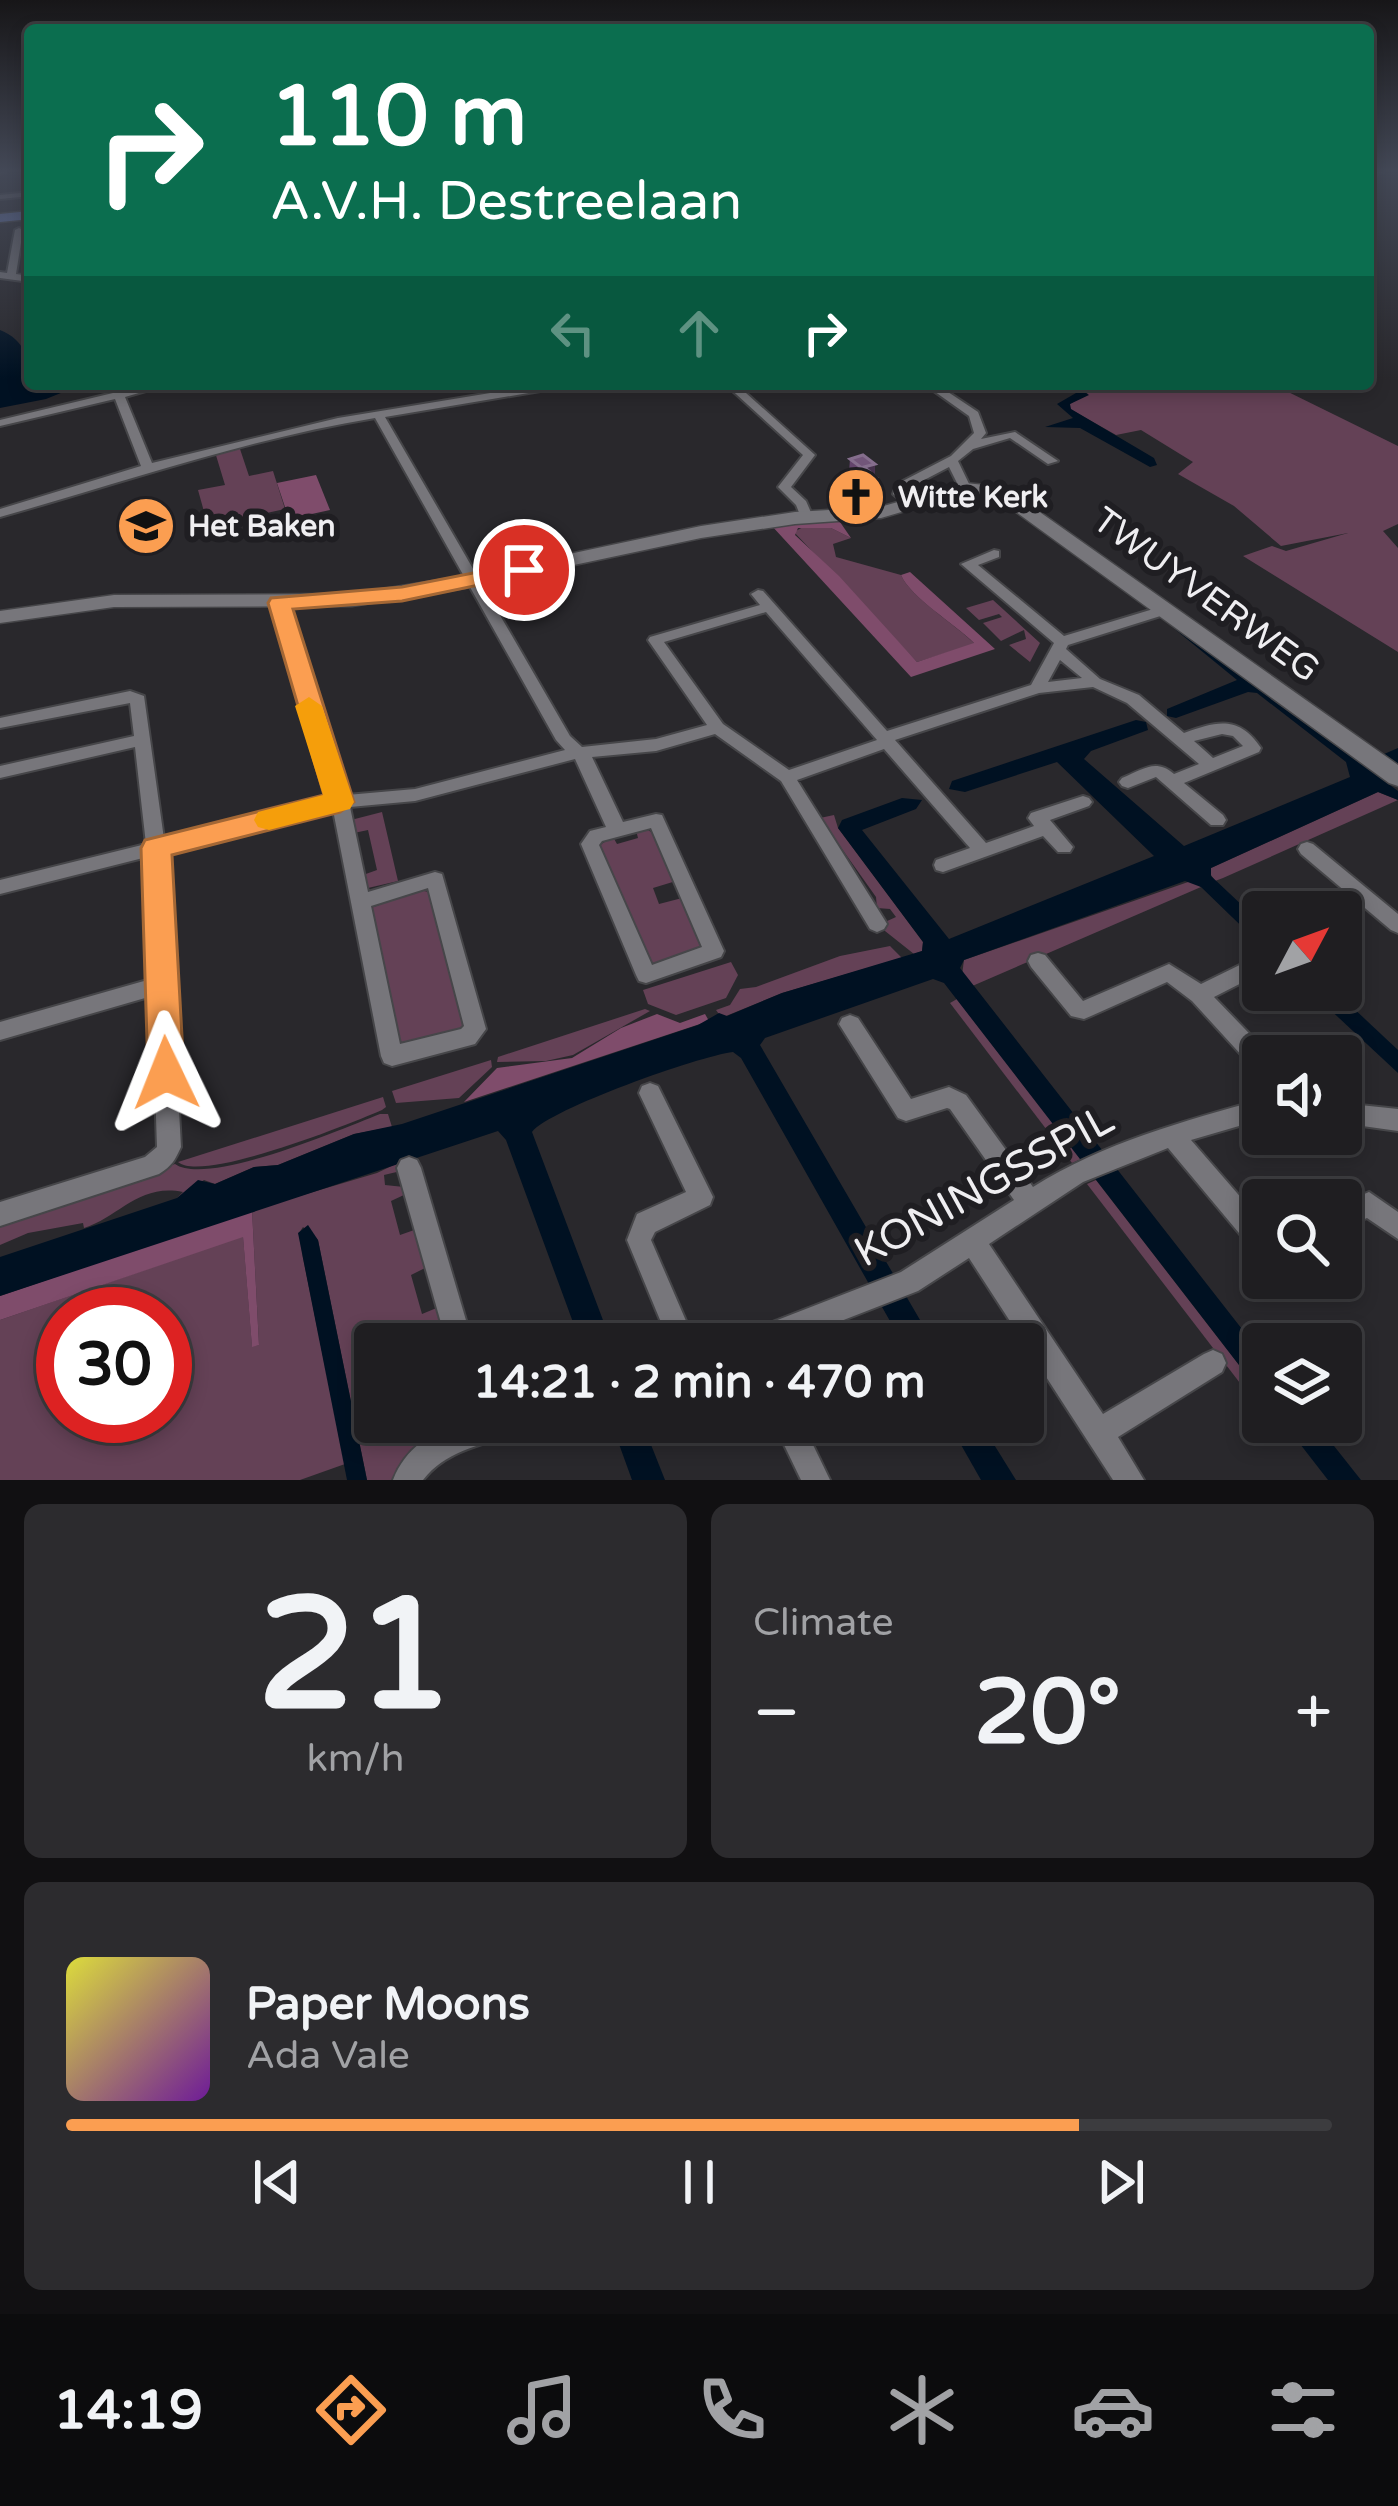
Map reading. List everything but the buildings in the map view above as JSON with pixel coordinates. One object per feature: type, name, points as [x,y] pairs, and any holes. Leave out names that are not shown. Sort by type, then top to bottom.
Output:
[{"type":"street","points":[[6,276],[16,241]]},
{"type":"street","points":[[0,423],[116,390],[148,468]]},
{"type":"street","points":[[0,512],[148,468],[378,414],[527,390]]},
{"type":"street","points":[[737,390],[809,455],[784,482],[807,517]]},
{"type":"street","points":[[937,390],[977,418],[980,433],[971,447]]},
{"type":"street","points":[[378,414],[565,740],[585,759],[617,830]]},
{"type":"street","points":[[910,503],[899,494],[901,487],[971,447],[1011,434],[1052,461]]},
{"type":"street","points":[[0,617],[114,601],[352,600],[471,581],[683,536],[807,517],[869,514],[965,488],[952,460]]},
{"type":"street","name":"TWUYVERWEG","points":[[965,488],[989,490],[1011,500],[1387,769]]},
{"type":"street","points":[[994,554],[968,564],[1096,682],[1133,699],[1211,765]]},
{"type":"street","points":[[877,924],[787,777],[717,728],[655,640],[764,601],[983,851]]},
{"type":"street","points":[[279,603],[340,802],[392,1055],[467,1036],[475,1029],[435,879],[361,902]]},
{"type":"street","points":[[1037,688],[1060,646],[1165,610]]},
{"type":"street","points":[[787,777],[1037,688],[1096,682]]},
{"type":"street","points":[[0,724],[130,696],[138,700],[156,848],[169,1148],[164,1158],[0,1214]]},
{"type":"street","points":[[1173,781],[1253,748],[1253,743],[1223,725],[1181,740]]},
{"type":"street","points":[[0,887],[340,802],[415,794],[578,753],[656,745],[717,728]]},
{"type":"street","points":[[0,772],[142,740]]},
{"type":"street","points":[[1128,782],[1158,770],[1217,820]]},
{"type":"street","points":[[1064,847],[1037,818],[1084,802]]},
{"type":"street","points":[[656,820],[715,945],[709,957],[646,975],[640,967],[590,844],[596,836],[617,830],[656,820]]},
{"type":"street","points":[[943,866],[1046,827]]},
{"type":"street","points":[[1306,849],[1398,926]]},
{"type":"street","points":[[1038,961],[1078,1010],[1169,972],[1242,1041]]},
{"type":"street","points":[[1198,995],[1242,974]]},
{"type":"street","points":[[0,1031],[160,985]]},
{"type":"street","points":[[850,1024],[906,1111],[949,1097],[958,1102],[1030,1203]]},
{"type":"street","points":[[650,1094],[701,1197],[646,1223],[639,1240],[674,1323]]},
{"type":"street","name":"KONINGSSPIL","points":[[805,1323],[909,1282],[1030,1203],[1114,1156],[1242,1115]]},
{"type":"street","points":[[1362,1116],[1398,1120]]},
{"type":"street","points":[[1172,1135],[1242,1217]]},
{"type":"street","points":[[409,1168],[454,1323]]},
{"type":"street","points":[[1362,1207],[1369,1204],[1398,1227]]},
{"type":"street","points":[[972,1240],[1130,1480]]},
{"type":"street","points":[[1099,1433],[1213,1363]]},
{"type":"street","points":[[407,1480],[414,1463],[447,1443]]},
{"type":"street","points":[[798,1443],[816,1480]]},
{"type":"shaded area","points":[[1083,390],[1284,390],[1398,446],[1398,524],[1383,531],[1398,548],[1398,652],[1243,556],[1272,546],[1286,551],[1348,533],[1281,546],[1234,506],[1178,474],[1193,462],[1141,430],[1116,435],[1070,409],[1070,404],[1088,393]]},
{"type":"shaded area","points":[[239,446],[249,476],[273,471],[285,509],[208,526],[198,490],[225,485],[215,452]]},
{"type":"shaded area","points":[[316,475],[330,510],[289,519],[277,483]]},
{"type":"shaded area","points":[[840,522],[851,538],[831,528],[798,528],[795,535],[917,662],[974,643],[914,592],[901,575],[910,572],[995,649],[911,677],[771,525]]},
{"type":"shaded area","points":[[803,527],[831,528],[851,538],[833,544],[836,557],[901,575],[923,601],[975,644],[917,662],[794,532]]},
{"type":"shaded area","points":[[993,600],[1040,643],[1030,662],[1009,645],[1026,639],[1024,630],[1001,641],[983,623],[1002,617],[999,614],[979,620],[966,608]]},
{"type":"shaded area","points":[[1378,792],[1398,800],[1223,878],[1215,881],[1211,875],[1211,868]]},
{"type":"shaded area","points":[[382,812],[398,881],[368,888],[363,875],[377,870],[368,830],[354,833],[351,820]]},
{"type":"shaded area","points":[[834,815],[838,828],[923,942],[922,951],[914,954],[885,931],[885,922],[896,917],[890,909],[877,908],[876,897],[820,818]]},
{"type":"shaded area","points":[[636,830],[653,833],[676,881],[653,888],[659,904],[686,897],[704,950],[653,965],[598,846],[613,837],[617,844],[638,838]]},
{"type":"shaded area","points":[[1191,881],[1201,887],[970,987],[962,975],[964,960]]},
{"type":"shaded area","points":[[419,890],[429,892],[465,1024],[460,1032],[402,1047],[371,908]]},
{"type":"shaded area","points":[[890,946],[902,958],[782,993],[726,1016],[716,1010],[730,1005],[740,989],[840,956]]},
{"type":"shaded area","points":[[731,962],[738,975],[726,998],[676,1015],[648,1004],[643,990]]},
{"type":"shaded area","points":[[957,999],[1081,1159],[1072,1163],[950,1003]]},
{"type":"shaded area","points":[[650,1011],[573,1055],[497,1062],[498,1057]]},
{"type":"shaded area","points":[[657,1014],[680,1023],[705,1014],[709,1021],[464,1102],[497,1068],[572,1058],[621,1028]]},
{"type":"shaded area","points":[[491,1060],[492,1067],[459,1098],[396,1103],[392,1091]]},
{"type":"shaded area","points":[[383,1097],[386,1107],[382,1110],[277,1149],[216,1165],[178,1162]]},
{"type":"shaded area","points":[[388,1114],[392,1127],[354,1134],[215,1184],[204,1180],[177,1198],[183,1192],[154,1192],[84,1228],[83,1223],[28,1233],[0,1245],[0,1220],[175,1164],[191,1169],[244,1162]]},
{"type":"shaded area","points":[[402,1161],[405,1170],[384,1175],[385,1185],[404,1187],[406,1194],[391,1201],[400,1235],[417,1229],[427,1267],[411,1275],[422,1314],[439,1307],[444,1323],[354,1323],[354,1416],[318,1240],[303,1227],[299,1233],[345,1464],[300,1480],[0,1480],[0,1320],[36,1308],[36,1443],[192,1443],[192,1287],[95,1287],[243,1236],[252,1346],[259,1345],[252,1210],[377,1173]]},
{"type":"shaded area","points":[[1096,1180],[1242,1369],[1242,1386],[1087,1184]]},
{"type":"shaded area","points":[[252,1210],[259,1345],[252,1347],[243,1237],[97,1287],[36,1287],[36,1308],[0,1320],[0,1296]]},
{"type":"shaded area","points":[[359,1443],[442,1443],[397,1480],[367,1480]]},
{"type":"water","points":[[0,330],[24,351],[24,390],[68,390],[0,408]]},
{"type":"water","points":[[1071,390],[1089,395],[1070,404],[1071,409],[1154,458],[1157,465],[1150,467],[1080,428],[1045,427],[1073,418],[1057,404],[1076,393]]},
{"type":"water","points":[[1171,626],[1361,764],[1398,748],[1398,764],[1375,774],[1398,791],[1398,800],[1378,792],[1211,868],[1211,876],[1242,905],[1242,927],[1201,887],[1185,881],[964,960],[960,968],[1242,1329],[1242,1369],[944,983],[933,979],[765,1038],[760,1045],[922,1323],[891,1323],[741,1058],[733,1052],[626,1085],[566,1110],[532,1132],[604,1323],[573,1323],[506,1140],[498,1131],[0,1296],[0,1257],[177,1198],[198,1180],[215,1184],[254,1167],[278,1165],[354,1134],[402,1124],[698,1025],[719,1013],[727,1016],[782,993],[922,951],[923,942],[838,828],[842,820],[902,798],[922,800],[916,809],[862,830],[949,939],[1154,856],[1057,762],[965,792],[949,789],[952,781],[1136,720],[1146,722],[1148,730],[1091,751],[1084,759],[1184,846],[1350,777],[1346,762],[1257,693],[1248,692],[1176,718],[1167,716],[1167,709],[1237,680]]},
{"type":"water","points":[[1332,1011],[1356,1011],[1398,1050],[1398,1073],[1362,1035]]},
{"type":"water","points":[[308,1225],[318,1240],[354,1416],[354,1443],[359,1443],[367,1480],[347,1480],[298,1233]]},
{"type":"water","points":[[619,1443],[650,1443],[665,1480],[632,1480]]},
{"type":"water","points":[[960,1443],[993,1443],[1016,1480],[981,1480]]},
{"type":"water","points":[[1299,1443],[1332,1443],[1361,1480],[1328,1480]]},
{"type":"slow traffic","points":[[269,820],[340,802],[309,706]]},
{"type":"place","name":"Witte Kerk","points":[[856,497]]},
{"type":"place","name":"Het Baken","points":[[146,526]]},
{"type":"route","points":[[166,1073],[156,848],[340,802],[279,603],[402,594],[524,570]]}]
